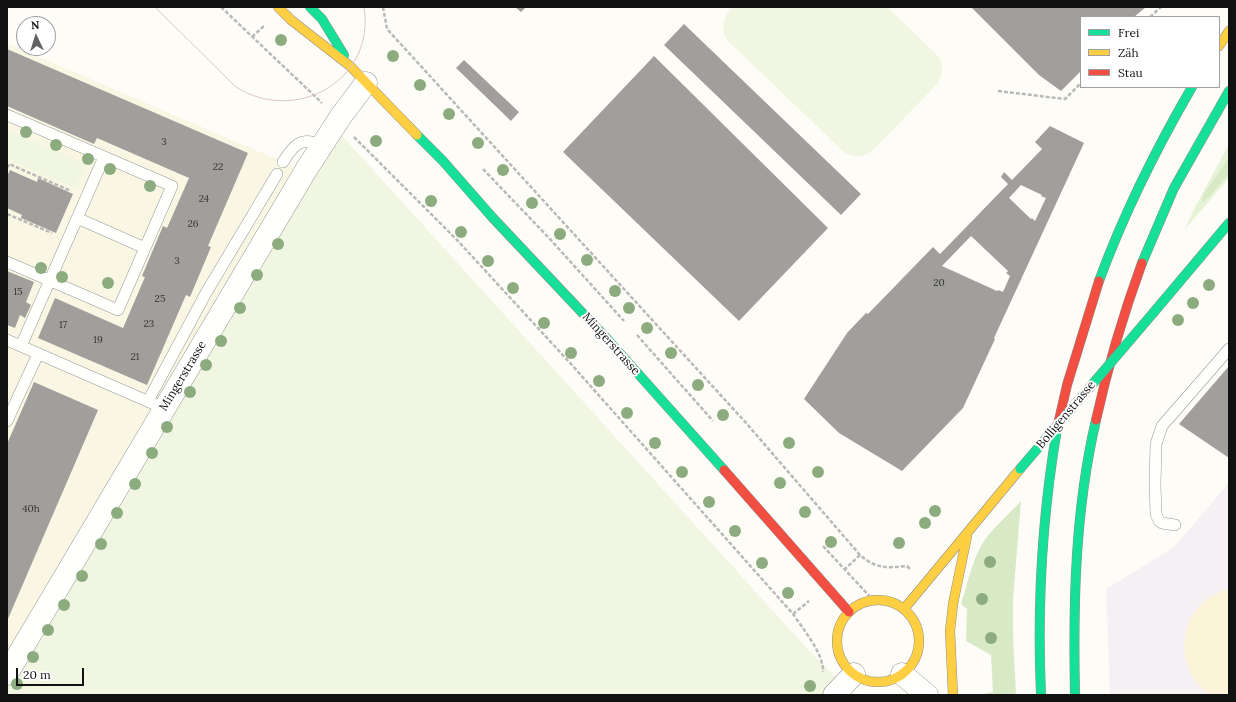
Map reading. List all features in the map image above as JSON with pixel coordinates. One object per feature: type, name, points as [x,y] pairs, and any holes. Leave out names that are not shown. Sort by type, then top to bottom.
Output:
[{"type":"main road","name":"Mingerstrasse","points":[[278,7],[291,20],[350,66],[443,161],[492,217],[608,340],[849,612]]},
{"type":"main road","name":"Mingerstrasse","points":[[310,7],[322,19],[350,66]]},
{"type":"main road","points":[[1220,44],[1229,31]]},
{"type":"main road","points":[[1041,695],[1039,658],[1040,595],[1044,532],[1053,451],[1061,408],[1096,290],[1117,234],[1144,175],[1172,120],[1191,88]]},
{"type":"main road","points":[[1075,695],[1073,596],[1077,535],[1086,466],[1096,414],[1128,299],[1149,244],[1175,188],[1203,134],[1229,91]]},
{"type":"main road","name":"Bolligenstrasse","points":[[904,609],[1020,469],[1229,223]]},
{"type":"main road","points":[[953,695],[950,632],[953,604],[968,532]]},
{"type":"main road","points":[[879,600],[895,603],[904,609],[915,623],[919,640],[915,659],[910,666],[902,674],[889,680],[874,682],[854,674],[842,660],[837,642],[841,624],[849,612],[854,607],[863,603],[879,600]]},
{"type":"street","name":"Mingerstrasse","points":[[7,674],[15,651],[156,406],[321,146],[338,120],[366,83]]},
{"type":"street","points":[[834,695],[854,674]]},
{"type":"street","points":[[902,674],[927,695]]},
{"type":"lane","points":[[7,115],[172,186],[118,310],[7,262]]},
{"type":"lane","points":[[283,162],[290,150],[297,144],[311,142],[321,146]]},
{"type":"lane","points":[[21,346],[104,157]]},
{"type":"lane","points":[[7,340],[156,406],[206,293],[276,174]]},
{"type":"lane","points":[[77,218],[145,248]]},
{"type":"lane","points":[[1175,525],[1162,523],[1159,521],[1156,514],[1156,444],[1162,426],[1229,349]]},
{"type":"lane","points":[[7,421],[38,354]]},
{"type":"path","points":[[222,7],[274,58],[315,95],[458,241],[576,370],[793,614],[818,652],[824,668],[823,675]]},
{"type":"path","points":[[384,7],[387,30],[747,424],[860,555],[867,562],[878,567],[890,568],[907,566],[913,572]]},
{"type":"path","points":[[1151,16],[1161,7]]},
{"type":"path","points":[[998,91],[1065,99],[1080,84]]},
{"type":"path","points":[[7,168],[9,164],[86,198]]},
{"type":"path","points":[[7,214],[68,240]]},
{"type":"shaded area","points":[[7,43],[16,47],[16,56],[37,56],[302,170],[7,670]]},
{"type":"shaded area","points":[[1229,483],[1229,695],[1110,695],[1106,589],[1173,548]]},
{"type":"green space","points":[[733,7],[887,7],[939,57],[942,67],[941,77],[937,84],[872,151],[862,156],[851,155],[844,152],[727,40],[723,26],[725,18]]},
{"type":"green space","points":[[335,128],[812,654],[837,678],[822,695],[7,695],[7,679]]},
{"type":"green space","points":[[7,130],[86,164],[75,188],[7,159]]},
{"type":"green space","points":[[1229,144],[1229,178],[1185,229],[1193,211]]},
{"type":"green space","points":[[1229,158],[1229,173],[1211,195],[1202,203],[1203,195]]},
{"type":"green space","points":[[1021,501],[1013,599],[1016,695],[980,695],[993,692],[991,655],[966,641],[967,609],[961,604],[974,561],[983,542]]},
{"type":"sand","points":[[1229,589],[1229,695],[1210,695],[1203,690],[1193,677],[1187,663],[1185,636],[1188,624],[1195,612],[1204,602],[1215,594]]},
{"type":"building","points":[[515,7],[526,7],[521,12]]},
{"type":"building","points":[[971,7],[1146,7],[1135,16],[1080,16],[1080,72],[1061,91],[1039,75]]},
{"type":"building","points":[[684,24],[861,194],[841,215],[664,45]]},
{"type":"building","points":[[7,49],[16,53],[16,56],[23,56],[248,153],[208,246],[211,247],[190,297],[186,295],[147,385],[38,338],[55,298],[123,328],[145,277],[142,276],[163,226],[167,228],[189,178],[97,138],[94,144],[7,106]]},
{"type":"building","points":[[654,56],[828,228],[739,321],[563,152]]},
{"type":"building","points":[[464,60],[519,112],[511,121],[456,68]]},
{"type":"building","points":[[1050,126],[1084,143],[963,408],[902,471],[839,433],[804,399],[847,333],[866,313],[868,314],[933,247],[940,254],[1008,184],[1001,177],[1004,172],[1012,180],[1042,149],[1035,142]],"holes":[[[1021,185],[1046,198],[1035,221],[1009,198]],[[971,236],[1008,271],[1006,273],[1010,276],[1003,292],[997,291],[942,266]]]},
{"type":"building","points":[[10,170],[37,182],[38,178],[73,194],[56,233],[21,218],[22,215],[7,208],[7,176]]},
{"type":"building","points":[[7,271],[34,282],[26,302],[31,305],[25,318],[20,315],[15,328],[7,325]]},
{"type":"building","points":[[1229,366],[1229,458],[1179,424]]},
{"type":"building","points":[[34,382],[98,410],[7,621],[7,444]]},
{"type":"tram line","points":[[155,7],[236,87],[259,97],[283,101],[306,98],[327,89],[345,74],[358,56],[364,33],[364,7]]},
{"type":"traffic: fast","points":[[310,7],[322,19],[344,55]]},
{"type":"traffic: fast","points":[[1099,281],[1141,182],[1191,88]]},
{"type":"traffic: fast","points":[[1142,263],[1174,188],[1229,91]]},
{"type":"traffic: fast","points":[[417,135],[443,161],[492,217],[608,340],[724,470]]},
{"type":"traffic: fast","points":[[1154,312],[1229,223]]},
{"type":"traffic: fast","points":[[1020,469],[1154,312]]},
{"type":"traffic: fast","points":[[1075,695],[1074,626],[1077,557],[1084,488],[1096,420]]},
{"type":"traffic: fast","points":[[1041,695],[1040,595],[1044,528],[1057,429]]},
{"type":"traffic: slow","points":[[278,7],[291,20],[350,66],[417,135]]},
{"type":"traffic: slow","points":[[1220,44],[1229,31]]},
{"type":"traffic: slow","points":[[904,609],[1020,469]]},
{"type":"traffic: slow","points":[[953,695],[950,631],[953,604],[967,536]]},
{"type":"traffic: slow","points":[[878,600],[894,603],[907,612],[916,625],[919,641],[916,657],[907,670],[894,679],[878,682],[862,679],[849,670],[840,657],[837,641],[840,625],[849,612],[862,603],[878,600]]},
{"type":"traffic: jam","points":[[1096,420],[1116,341],[1142,263]]},
{"type":"traffic: jam","points":[[1057,429],[1067,385],[1099,281]]},
{"type":"traffic: jam","points":[[724,470],[849,612]]}]
